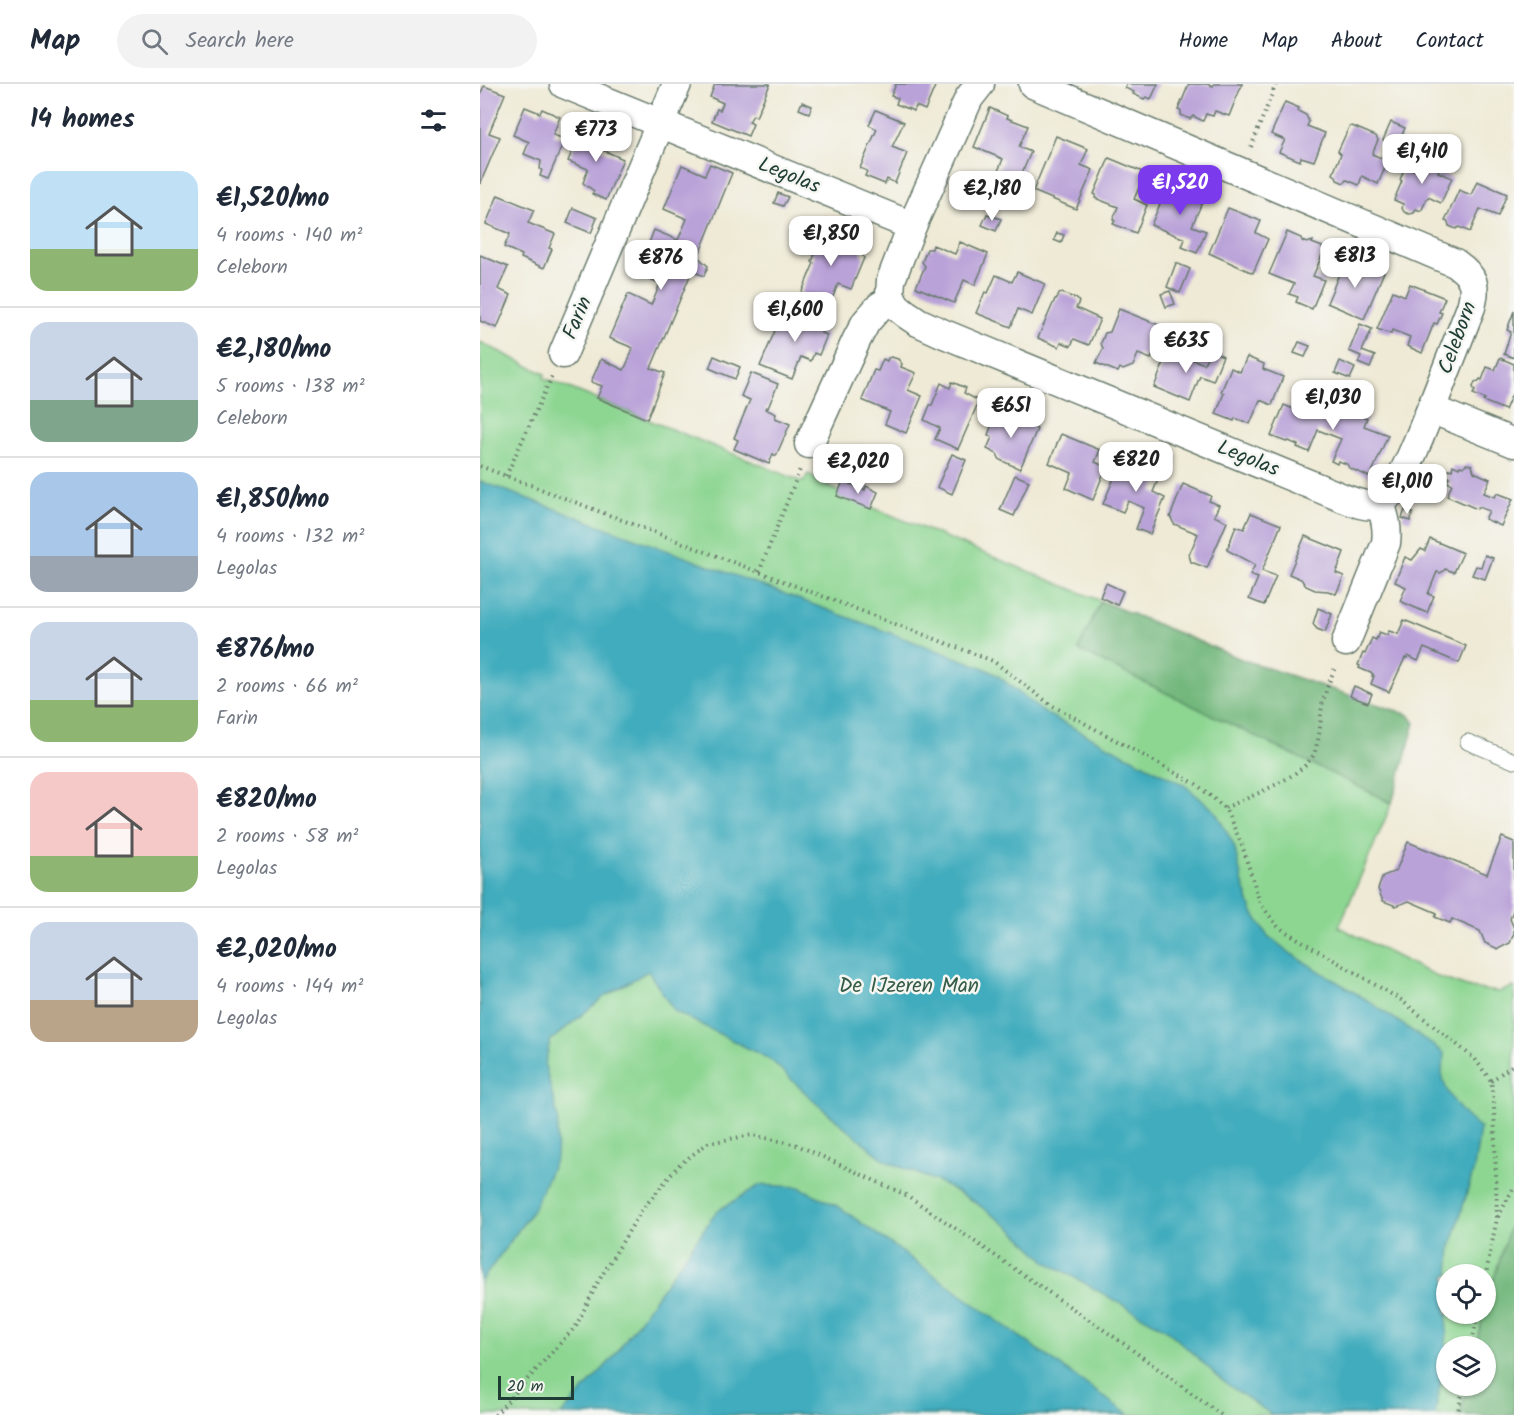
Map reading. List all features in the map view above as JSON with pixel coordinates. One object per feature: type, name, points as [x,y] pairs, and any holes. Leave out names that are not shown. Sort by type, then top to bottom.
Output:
[{"type":"street","name":"Legolas","points":[[564,84],[912,226]]},
{"type":"street","name":"Farin","points":[[563,354],[677,84]]},
{"type":"street","points":[[809,444],[866,322],[880,306],[892,299],[891,280],[912,226],[969,98],[980,84]]},
{"type":"street","name":"Celeborn","points":[[1033,84],[1455,263],[1469,274],[1474,287],[1471,308],[1431,409]]},
{"type":"street","name":"Legolas","points":[[892,299],[896,306],[906,314],[942,333],[1343,498],[1359,504],[1380,503]]},
{"type":"street","points":[[1346,642],[1386,543],[1388,531],[1380,503],[1388,497],[1398,482],[1431,409],[1514,443]]},
{"type":"lane","points":[[1468,742],[1514,761]]},
{"type":"path","points":[[1241,173],[1276,84]]},
{"type":"path","points":[[506,476],[563,354]]},
{"type":"path","points":[[759,572],[809,444]]},
{"type":"path","points":[[480,466],[993,660],[1051,705],[1196,784],[1225,808],[1242,845],[1260,903],[1278,927],[1401,1000],[1475,1059],[1491,1081],[1494,1104],[1497,1218],[1488,1264]]},
{"type":"path","points":[[1225,808],[1269,788],[1300,770],[1312,758],[1321,728],[1323,705],[1329,682]]},
{"type":"path","points":[[1491,1081],[1514,1064]]},
{"type":"path","points":[[495,1415],[576,1326],[598,1282],[641,1210],[679,1165],[708,1143],[752,1135],[797,1145],[908,1196],[1123,1343],[1221,1415]]},
{"type":"path","points":[[1497,1218],[1514,1187]]},
{"type":"path","points":[[1457,1415],[1462,1396]]},
{"type":"green space","name":"De IJzeren Man","points":[[480,342],[545,374],[544,378],[803,482],[808,474],[847,497],[1409,727],[1384,800],[1392,803],[1339,927],[1435,976],[1470,988],[1498,992],[1514,987],[1514,1415],[480,1415]]},
{"type":"green space","points":[[1101,601],[1241,659],[1409,715],[1415,723],[1392,803],[1078,650]]},
{"type":"green space","points":[[1514,1212],[1514,1415],[1460,1415],[1465,1396],[1496,1396],[1496,1336],[1478,1336],[1481,1324],[1496,1324],[1496,1272]]},
{"type":"water","points":[[480,481],[982,667],[997,675],[1043,712],[1184,785],[1215,811],[1234,845],[1252,911],[1268,936],[1293,955],[1367,1000],[1444,1053],[1442,1073],[1447,1089],[1461,1111],[1480,1128],[1474,1169],[1451,1247],[1450,1264],[1436,1264],[1436,1324],[1447,1324],[1446,1336],[1436,1336],[1436,1396],[1438,1396],[1435,1415],[1272,1415],[1224,1382],[1167,1330],[1047,1262],[1013,1230],[973,1201],[941,1183],[886,1161],[817,1104],[771,1060],[674,1011],[648,971],[605,996],[550,1041],[545,1065],[558,1118],[556,1158],[533,1210],[480,1283]]},
{"type":"water","points":[[760,1185],[799,1187],[839,1207],[1129,1415],[561,1415],[611,1360],[717,1211]]},
{"type":"building","points":[[715,84],[770,84],[756,117],[753,115],[749,122],[753,124],[748,136],[712,121],[717,109],[720,110],[723,103],[710,97]]},
{"type":"building","points":[[896,84],[936,84],[925,110],[916,106],[914,111],[896,104],[898,98],[891,96]]},
{"type":"building","points":[[1127,84],[1158,84],[1151,99],[1146,97],[1144,99],[1125,88]]},
{"type":"building","points":[[1189,84],[1213,86],[1214,84],[1242,84],[1229,116],[1215,111],[1213,116],[1206,114],[1203,121],[1193,116],[1190,119],[1181,115],[1181,111],[1178,110]]},
{"type":"building","points":[[484,86],[505,94],[489,133],[500,137],[480,184],[480,95]]},
{"type":"building","points":[[802,102],[812,106],[809,113],[799,109]]},
{"type":"building","points":[[1285,102],[1299,108],[1298,111],[1306,115],[1309,122],[1307,126],[1325,133],[1314,161],[1301,157],[1300,161],[1279,152],[1285,140],[1271,134]]},
{"type":"building","points":[[525,107],[540,113],[542,109],[560,117],[553,135],[565,139],[548,179],[540,176],[541,161],[524,154],[529,142],[513,135]]},
{"type":"building","points":[[990,108],[1028,126],[1019,147],[1031,152],[1019,180],[998,171],[1003,159],[974,147]]},
{"type":"building","points":[[876,110],[904,122],[892,147],[907,153],[895,183],[887,179],[885,184],[865,176],[867,171],[860,168],[877,129],[869,125]]},
{"type":"building","points":[[1391,122],[1405,128],[1397,146],[1383,140]]},
{"type":"building","points":[[1352,126],[1376,136],[1378,140],[1372,154],[1388,161],[1378,184],[1362,176],[1359,185],[1347,180],[1344,183],[1337,180],[1333,174],[1341,154],[1338,151],[1349,127]]},
{"type":"building","points":[[583,127],[603,136],[598,148],[623,159],[606,200],[592,194],[594,191],[583,183],[588,169],[568,161]]},
{"type":"building","points":[[1056,136],[1088,149],[1081,165],[1093,170],[1076,209],[1033,191]]},
{"type":"building","points":[[1420,155],[1441,164],[1438,172],[1452,178],[1441,203],[1428,197],[1421,211],[1416,209],[1414,213],[1409,214],[1404,212],[1403,204],[1394,200],[1404,170],[1407,171],[1408,168],[1414,170]]},
{"type":"building","points":[[1109,158],[1145,173],[1134,199],[1147,205],[1136,233],[1113,224],[1118,207],[1095,198],[1094,194]]},
{"type":"building","points":[[710,164],[732,173],[698,257],[708,266],[704,276],[692,271],[651,368],[665,373],[647,419],[597,398],[602,386],[591,382],[601,359],[624,370],[629,359],[633,348],[609,338],[628,294],[651,305],[656,294],[660,283],[637,274],[654,230],[678,240],[687,219],[664,209],[682,165],[705,175]]},
{"type":"building","points":[[1477,181],[1507,194],[1498,216],[1480,209],[1470,232],[1449,226],[1445,221],[1459,190],[1471,195]]},
{"type":"building","points":[[1169,183],[1204,198],[1192,226],[1206,231],[1197,253],[1182,247],[1185,239],[1151,225]]},
{"type":"building","points":[[998,185],[1014,191],[1009,204],[993,198]]},
{"type":"building","points":[[778,193],[788,197],[783,206],[774,203]]},
{"type":"building","points":[[498,195],[534,210],[528,223],[555,234],[544,268],[521,258],[522,255],[504,247],[510,234],[486,224]]},
{"type":"building","points":[[573,208],[597,218],[591,233],[567,223]]},
{"type":"building","points":[[1228,208],[1261,221],[1256,233],[1268,239],[1253,273],[1209,253]]},
{"type":"building","points":[[987,214],[1001,219],[996,231],[982,225]]},
{"type":"building","points":[[825,231],[839,237],[841,233],[853,238],[851,243],[859,246],[864,258],[851,289],[838,284],[829,307],[800,296],[814,263],[812,262],[815,254],[805,250],[811,234],[822,239]]},
{"type":"building","points":[[1287,232],[1301,238],[1302,241],[1307,243],[1313,241],[1312,243],[1325,248],[1313,276],[1324,280],[1312,309],[1296,302],[1298,297],[1289,294],[1294,284],[1269,274]]},
{"type":"building","points":[[1057,233],[1064,235],[1061,243],[1054,240]]},
{"type":"building","points":[[960,242],[988,254],[975,285],[964,280],[954,303],[916,287],[925,266],[922,262],[927,249],[932,249],[933,245],[955,254]]},
{"type":"building","points":[[480,255],[508,267],[498,289],[511,295],[497,328],[480,321]]},
{"type":"building","points":[[1344,262],[1367,271],[1369,266],[1384,272],[1364,319],[1327,303]]},
{"type":"building","points":[[1176,263],[1190,269],[1180,293],[1167,287]]},
{"type":"building","points":[[1017,272],[1045,284],[1032,315],[1018,309],[1011,327],[976,313],[985,292],[988,293],[996,275],[1012,282]]},
{"type":"building","points":[[1410,284],[1445,298],[1439,312],[1442,313],[1437,324],[1434,323],[1422,353],[1407,346],[1410,337],[1392,330],[1391,334],[1377,329],[1393,291],[1405,296]]},
{"type":"building","points":[[1170,291],[1175,304],[1166,307],[1161,294]]},
{"type":"building","points":[[1062,293],[1077,299],[1079,302],[1076,308],[1100,319],[1089,345],[1074,339],[1071,346],[1061,342],[1059,347],[1038,338],[1055,299]]},
{"type":"building","points":[[800,307],[813,313],[812,317],[826,323],[821,333],[827,335],[819,355],[814,353],[811,361],[801,357],[792,379],[760,366],[777,326],[786,329],[794,309],[798,311]]},
{"type":"building","points":[[1119,309],[1164,327],[1151,359],[1138,354],[1133,366],[1123,370],[1120,368],[1118,372],[1096,363],[1103,349],[1101,343],[1105,333],[1110,332]]},
{"type":"building","points":[[1514,311],[1514,358],[1504,354],[1511,332],[1507,330]]},
{"type":"building","points":[[1360,324],[1372,329],[1362,351],[1375,356],[1370,368],[1358,363],[1361,356],[1349,351]]},
{"type":"building","points":[[1299,342],[1310,346],[1305,357],[1294,353]]},
{"type":"building","points":[[1169,350],[1204,364],[1210,350],[1223,356],[1213,381],[1200,376],[1190,402],[1154,387]]},
{"type":"building","points":[[714,356],[740,367],[735,379],[709,368]]},
{"type":"building","points":[[891,357],[898,359],[902,364],[901,367],[916,373],[908,390],[922,396],[906,433],[885,424],[890,412],[862,400],[874,370],[878,371],[883,359],[887,361]]},
{"type":"building","points":[[1247,357],[1264,364],[1263,369],[1283,377],[1272,405],[1260,400],[1250,424],[1216,414],[1224,393],[1221,392],[1231,368],[1240,372]]},
{"type":"building","points":[[1500,358],[1514,364],[1514,395],[1512,394],[1505,410],[1473,394],[1475,382],[1482,380],[1487,367],[1495,370]]},
{"type":"building","points":[[1340,361],[1355,368],[1350,379],[1335,373]]},
{"type":"building","points":[[751,373],[778,384],[768,408],[765,409],[776,414],[775,418],[790,424],[776,456],[773,454],[769,464],[734,449],[738,440],[734,438],[750,400],[741,396]]},
{"type":"building","points":[[952,382],[966,388],[964,393],[979,401],[958,449],[935,439],[940,428],[924,420],[941,383],[950,388]]},
{"type":"building","points":[[1312,392],[1330,400],[1332,395],[1356,405],[1353,413],[1367,418],[1364,426],[1388,435],[1370,477],[1349,468],[1347,464],[1338,461],[1337,464],[1331,461],[1341,439],[1318,430],[1309,452],[1289,441],[1271,436],[1284,405],[1303,413]]},
{"type":"building","points":[[1003,410],[1020,416],[1018,420],[1037,429],[1020,469],[1000,460],[997,454],[987,449],[992,437],[988,435],[992,424],[997,426]]},
{"type":"building","points":[[1061,434],[1100,450],[1095,462],[1106,467],[1093,500],[1066,488],[1072,473],[1049,463]]},
{"type":"building","points":[[952,454],[966,460],[952,494],[937,487]]},
{"type":"building","points":[[1122,459],[1160,475],[1153,492],[1165,498],[1150,534],[1136,529],[1144,508],[1128,501],[1123,512],[1103,504]]},
{"type":"building","points":[[1466,464],[1472,465],[1474,472],[1490,479],[1484,493],[1495,497],[1497,493],[1513,499],[1501,526],[1485,519],[1489,511],[1478,507],[1477,509],[1447,496],[1452,484],[1447,482],[1449,477],[1446,476],[1449,469],[1452,470],[1453,465],[1459,468]]},
{"type":"building","points":[[1015,475],[1029,481],[1014,516],[1000,510]]},
{"type":"building","points":[[843,481],[865,490],[866,486],[878,492],[871,509],[837,496]]},
{"type":"building","points":[[1183,484],[1211,496],[1209,501],[1219,505],[1214,516],[1227,522],[1207,568],[1191,562],[1189,555],[1198,534],[1174,524],[1170,517]]},
{"type":"building","points":[[1405,510],[1413,513],[1410,521],[1402,518]]},
{"type":"building","points":[[1251,513],[1281,525],[1262,571],[1276,576],[1264,605],[1249,599],[1258,578],[1250,575],[1255,565],[1227,550],[1236,526],[1244,529]]},
{"type":"building","points":[[1305,536],[1344,552],[1336,573],[1344,576],[1336,594],[1315,590],[1306,586],[1301,579],[1289,574]]},
{"type":"building","points":[[1430,539],[1463,553],[1454,572],[1445,569],[1440,573],[1437,572],[1428,594],[1434,596],[1427,613],[1400,601],[1406,587],[1395,582],[1405,557],[1412,560],[1421,549],[1425,551]]},
{"type":"building","points":[[1485,555],[1493,558],[1485,579],[1472,575],[1476,566],[1481,567]]},
{"type":"building","points":[[1106,583],[1123,591],[1117,605],[1100,597]]},
{"type":"building","points":[[1318,608],[1332,614],[1325,632],[1317,629],[1313,624]]},
{"type":"building","points":[[1404,620],[1466,646],[1459,663],[1424,648],[1418,661],[1408,656],[1389,692],[1371,684],[1373,674],[1359,668],[1358,665],[1372,638],[1376,640],[1379,632],[1387,635],[1389,631],[1398,634]]},
{"type":"building","points":[[1354,686],[1372,694],[1368,703],[1350,696]]},
{"type":"building","points":[[1502,837],[1514,842],[1514,908],[1510,919],[1514,933],[1510,943],[1498,949],[1485,943],[1480,931],[1452,919],[1450,923],[1435,917],[1437,913],[1409,901],[1396,906],[1383,901],[1378,889],[1383,876],[1396,871],[1408,842],[1487,874]]}]
